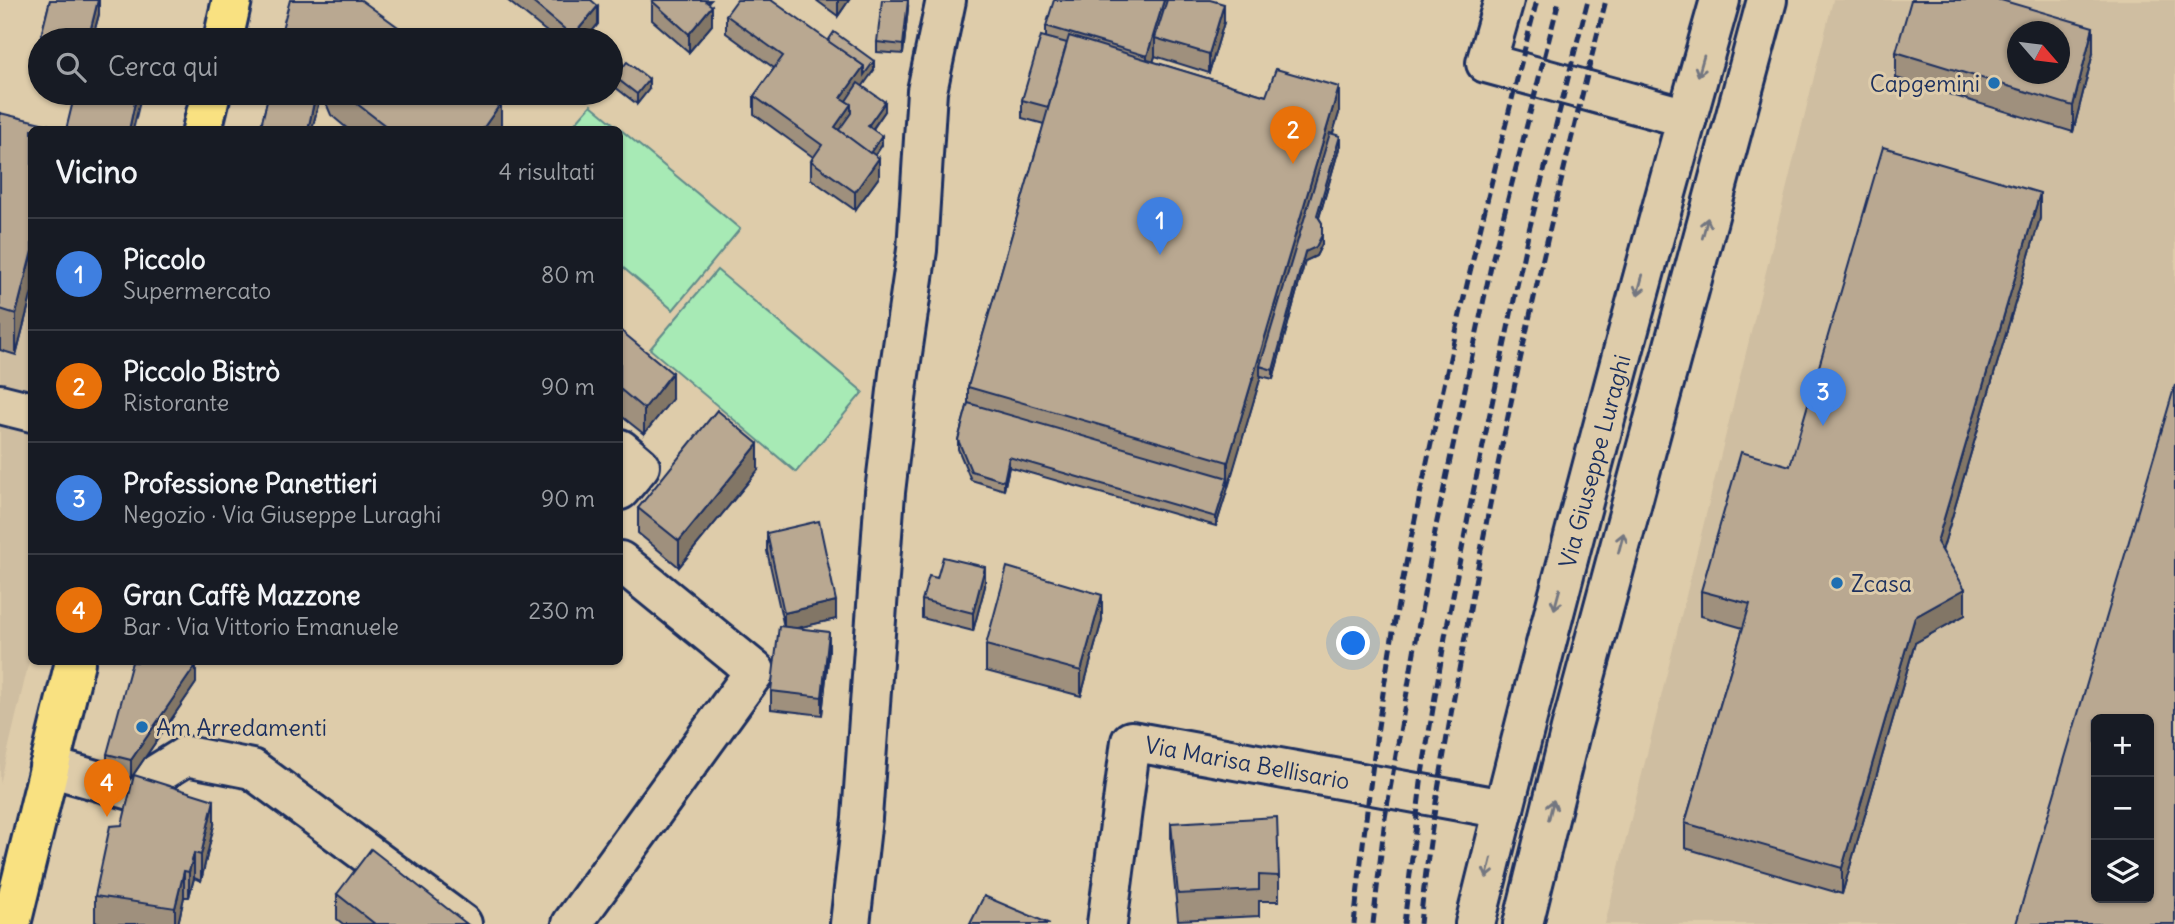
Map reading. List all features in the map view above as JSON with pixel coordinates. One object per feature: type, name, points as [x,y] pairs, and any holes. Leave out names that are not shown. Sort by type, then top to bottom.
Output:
[{"type":"main road","points":[[226,28],[232,0]]},
{"type":"main road","points":[[203,126],[208,105]]},
{"type":"main road","points":[[11,924],[74,665]]},
{"type":"street","points":[[850,924],[862,818],[885,492],[917,250],[927,90],[946,0]]},
{"type":"street","points":[[1504,0],[1486,64],[1687,118]]},
{"type":"street","name":"Via Giuseppe Luraghi","points":[[1475,924],[1534,687],[1660,210],[1720,0]]},
{"type":"street","name":"Via Giuseppe Luraghi","points":[[1523,924],[1571,729],[1767,0]]},
{"type":"street","points":[[0,404],[28,411]]},
{"type":"street","points":[[623,452],[639,466],[623,486]]},
{"type":"street","points":[[572,924],[755,671],[623,563]]},
{"type":"street","name":"Via Marisa Bellisario","points":[[1107,924],[1131,741],[1504,810]]},
{"type":"street","points":[[49,767],[131,790],[186,756],[252,769],[462,924]]},
{"type":"shaded area","points":[[1833,0],[2175,0],[2175,924],[1605,924]]},
{"type":"shaded area","points":[[0,140],[28,146],[28,665],[0,784]]},
{"type":"green space","points":[[591,105],[616,126],[573,126]]},
{"type":"green space","points":[[623,132],[740,229],[673,310],[623,268]]},
{"type":"green space","points":[[717,270],[863,392],[796,472],[650,349]]},
{"type":"building","points":[[50,0],[98,0],[91,28],[43,28]]},
{"type":"building","points":[[290,0],[361,0],[400,28],[282,28]]},
{"type":"building","points":[[530,0],[591,0],[598,6],[580,28],[563,28]]},
{"type":"building","points":[[704,0],[712,6],[689,34],[652,1]]},
{"type":"building","points":[[737,0],[771,0],[864,66],[841,98],[851,104],[835,127],[879,158],[855,192],[811,161],[822,145],[754,96],[783,56],[726,15]]},
{"type":"building","points":[[882,0],[908,0],[903,45],[877,42]]},
{"type":"building","points":[[1054,0],[1164,0],[1147,56],[1046,26]]},
{"type":"building","points":[[1167,0],[1210,0],[1224,4],[1209,54],[1155,38]]},
{"type":"building","points":[[1911,0],[2001,0],[2093,27],[2073,106],[1896,52]]},
{"type":"building","points":[[834,32],[874,61],[864,75],[864,66],[828,41]]},
{"type":"building","points":[[1041,36],[1067,43],[1048,107],[1022,100]]},
{"type":"building","points":[[1069,36],[1266,96],[1276,69],[1339,87],[1228,462],[968,387]]},
{"type":"building","points":[[627,62],[649,79],[637,94],[623,83],[623,67]]},
{"type":"building","points":[[858,83],[885,102],[868,126],[882,136],[870,153],[839,130],[851,113],[851,104],[846,101]]},
{"type":"building","points":[[72,105],[134,105],[130,126],[67,126]]},
{"type":"building","points":[[266,105],[313,105],[309,126],[261,126]]},
{"type":"building","points":[[359,105],[500,105],[485,126],[386,126]]},
{"type":"building","points":[[0,113],[54,126],[28,126],[28,267],[16,314],[0,309]]},
{"type":"building","points":[[1330,133],[1340,136],[1317,215],[1322,223],[1322,235],[1316,247],[1305,252],[1273,370],[1260,366]]},
{"type":"building","points":[[1883,147],[2040,193],[1937,542],[1965,589],[1915,617],[1842,868],[1685,823],[1750,604],[1701,591],[1741,452],[1790,466]]},
{"type":"building","points":[[623,332],[672,373],[644,409],[623,392]]},
{"type":"building","points":[[2175,385],[2175,924],[2016,924]]},
{"type":"building","points":[[968,403],[1228,478],[1216,517],[1009,457],[1004,481],[971,471],[958,440]]},
{"type":"building","points":[[717,410],[758,444],[679,541],[638,508]]},
{"type":"building","points":[[819,521],[836,601],[784,613],[767,533]]},
{"type":"building","points":[[943,557],[985,567],[973,613],[922,600],[929,576],[937,578]]},
{"type":"building","points":[[1007,567],[1102,595],[1081,671],[986,645]]},
{"type":"building","points":[[779,626],[829,632],[822,697],[771,691]]},
{"type":"building","name":"Am Arredamenti","points":[[131,665],[196,665],[131,760],[107,754]]},
{"type":"building","points":[[134,775],[214,800],[201,855],[194,853],[189,872],[184,871],[175,908],[95,896],[110,826],[122,825]]},
{"type":"building","points":[[1277,817],[1279,876],[1259,875],[1259,890],[1178,894],[1171,823]]},
{"type":"building","points":[[371,849],[467,924],[375,924],[337,894]]},
{"type":"building","points":[[984,896],[1050,924],[970,924]]},
{"type":"railway","points":[[1354,924],[1379,717],[1400,594],[1464,296],[1537,0]]},
{"type":"railway","points":[[1373,924],[1385,818],[1436,526],[1492,261],[1559,0]]},
{"type":"railway","points":[[1404,924],[1422,774],[1470,507],[1528,234],[1588,0]]},
{"type":"railway","points":[[1420,924],[1441,775],[1497,468],[1567,156],[1606,0]]},
{"type":"place","name":"Capgemini","points":[[1994,83]]},
{"type":"place","name":"Piccolo Bistrò","points":[[1293,164]]},
{"type":"place","name":"Piccolo","points":[[1160,255]]},
{"type":"place","name":"Professione Panettieri","points":[[1823,426]]},
{"type":"place","name":"Zcasa","points":[[1837,583]]},
{"type":"place","name":"Am Arredamenti","points":[[142,727]]},
{"type":"place","name":"Gran Caffè Mazzone","points":[[107,817]]}]
